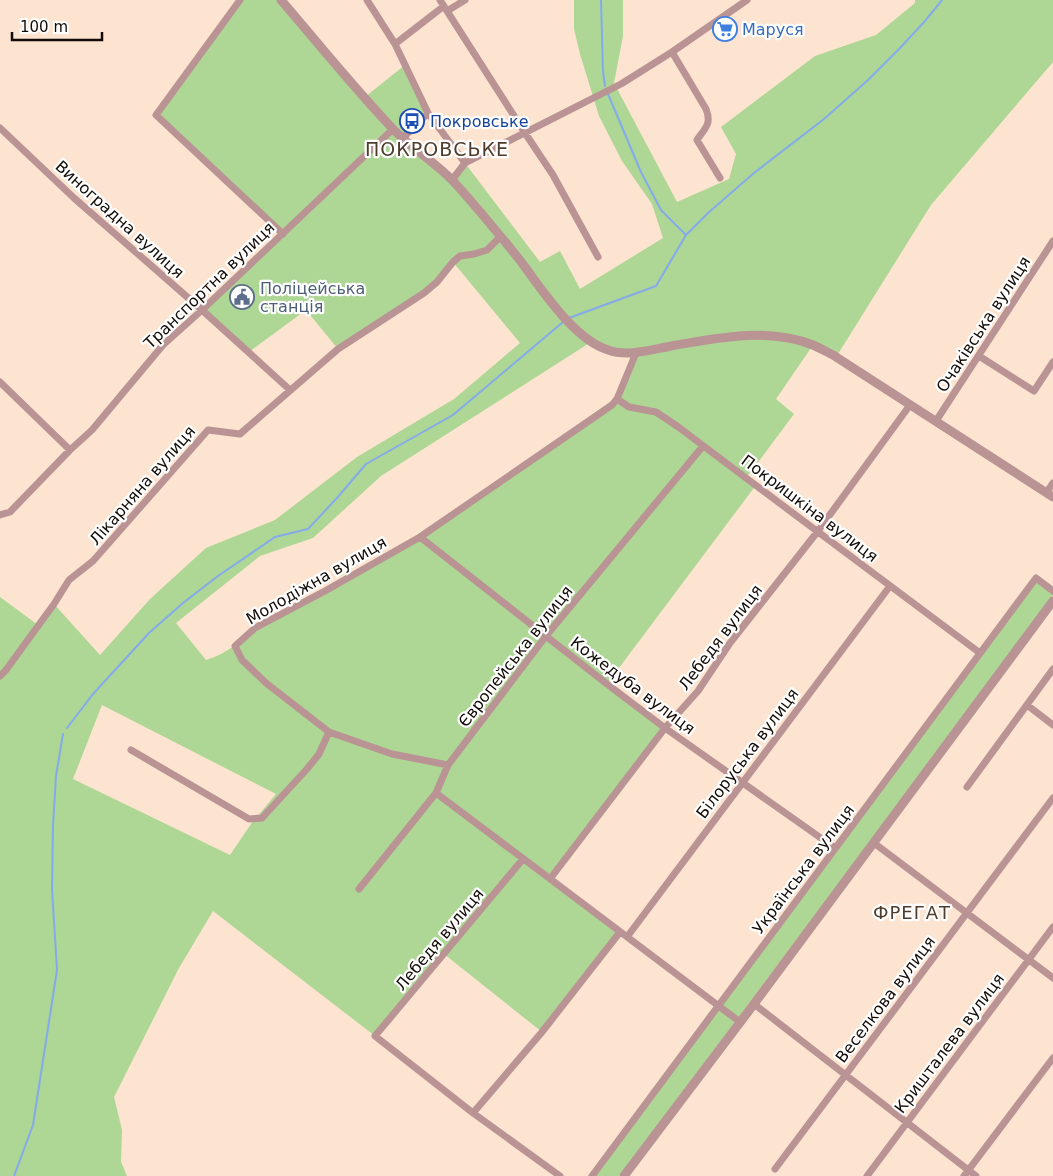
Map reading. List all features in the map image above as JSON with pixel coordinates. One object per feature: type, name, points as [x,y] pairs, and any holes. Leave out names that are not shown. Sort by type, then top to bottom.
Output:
[{"type":"street","points":[[240,0],[156,114],[283,234]]},
{"type":"street","points":[[281,0],[393,129],[452,180],[500,236],[558,309],[591,342],[606,350],[620,354],[636,353],[715,338],[758,335],[789,338],[813,345],[833,355],[909,406],[1050,495],[1053,483]]},
{"type":"street","points":[[368,0],[395,44],[428,113],[465,163]]},
{"type":"street","points":[[395,44],[444,6],[465,0]]},
{"type":"street","points":[[452,180],[465,163],[621,84],[672,52],[745,1]]},
{"type":"street","points":[[444,6],[553,176],[598,257]]},
{"type":"street","points":[[672,52],[710,117],[708,124],[697,140],[720,178]]},
{"type":"street","points":[[403,138],[428,113]]},
{"type":"street","name":"Виноградна вулиця","points":[[0,128],[74,198],[290,390]]},
{"type":"street","name":"Транспортна вулиця","points":[[0,515],[10,512],[92,430],[163,345],[393,129]]},
{"type":"street","name":"Лікарняна вулиця","points":[[0,676],[54,604],[69,580],[93,561],[208,430],[240,434],[338,349],[424,293],[437,282],[452,262],[460,256],[487,250],[500,236]]},
{"type":"street","name":"Очаківська вулиця","points":[[936,422],[1053,241]]},
{"type":"street","name":"Молодіжна вулиця","points":[[329,732],[266,683],[242,660],[235,646],[255,628],[420,537],[612,404],[617,399],[636,353]]},
{"type":"street","points":[[979,356],[1034,391],[1053,362]]},
{"type":"street","points":[[0,382],[70,450]]},
{"type":"street","name":"Покришкіна вулиця","points":[[617,399],[628,406],[656,412],[980,653]]},
{"type":"street","name":"Лебедя вулиця","points":[[550,879],[665,728],[698,691],[730,644],[818,531],[909,406]]},
{"type":"street","name":"Європейська вулиця","points":[[359,889],[436,793],[448,765],[546,636],[703,446]]},
{"type":"street","name":"Кожедуба вулиця","points":[[420,537],[665,728],[835,848]]},
{"type":"street","name":"Українська вулиця","points":[[592,1176],[1036,578],[1053,591]]},
{"type":"street","name":"Білоруська вулиця","points":[[627,937],[890,586]]},
{"type":"street","points":[[624,1176],[1053,601]]},
{"type":"street","points":[[966,787],[1053,669]]},
{"type":"street","points":[[1027,705],[1053,725]]},
{"type":"street","points":[[131,750],[249,819],[262,818],[319,754],[329,732],[392,754],[448,765]]},
{"type":"street","points":[[436,793],[740,1022]]},
{"type":"street","name":"Веселкова вулиця","points":[[775,1169],[1053,798]]},
{"type":"street","points":[[874,843],[1053,978]]},
{"type":"street","name":"Лебедя вулиця","points":[[473,1113],[375,1036],[523,859]]},
{"type":"street","name":"Кришталева вулиця","points":[[866,1176],[1053,927]]},
{"type":"street","points":[[560,1176],[473,1113],[542,1032],[620,932]]},
{"type":"street","points":[[754,1004],[907,1122],[966,1173],[976,1176]]},
{"type":"street","points":[[966,1173],[1053,1058]]},
{"type":"green space","points":[[240,0],[281,0],[365,97],[405,65],[428,113],[403,138],[452,180],[465,163],[540,262],[560,251],[580,289],[663,238],[652,204],[622,161],[599,116],[574,29],[574,0],[623,0],[623,36],[614,83],[677,202],[729,179],[736,154],[721,127],[815,56],[876,35],[915,3],[915,0],[1053,0],[1053,62],[931,205],[838,354],[813,345],[776,399],[794,414],[747,477],[756,485],[607,684],[665,728],[551,879],[620,932],[542,1032],[444,954],[375,1036],[213,911],[179,968],[114,1097],[122,1130],[121,1162],[127,1176],[0,1176],[0,597],[38,625],[54,604],[100,655],[150,599],[206,548],[275,520],[357,457],[454,399],[520,343],[453,262],[437,282],[338,349],[306,310],[249,352],[202,310],[282,234],[156,115]],"holes":[[[591,342],[635,353],[612,405],[420,537],[255,628],[232,647],[206,660],[176,623],[260,556],[313,538],[381,476]],[[102,705],[276,794],[251,824],[230,855],[73,779]]]},
{"type":"green space","points":[[1036,578],[1053,591],[1053,595],[783,959],[619,1176],[592,1176]]},
{"type":"waterway","points":[[601,0],[605,86]]},
{"type":"waterway","points":[[569,318],[656,286],[686,235],[754,173],[824,119],[868,80],[901,47],[942,0]]},
{"type":"waterway","points":[[608,94],[641,172],[661,210],[686,235]]},
{"type":"waterway","points":[[67,728],[93,694],[149,633],[183,603],[218,576],[275,537],[308,529],[366,464],[453,415],[563,322]]},
{"type":"waterway","points":[[14,1176],[33,1125],[57,970],[52,889],[53,826],[56,776],[63,734]]},
{"type":"place","name":"Маруся","points":[[725,29]]},
{"type":"place","name":"Покровське","points":[[412,121]]},
{"type":"place","name":"Поліцейська станція","points":[[242,297]]},
{"type":"district","name":"ПОКРОВСЬКЕ","points":[[437,149]]},
{"type":"district","name":"ФРЕГАТ","points":[[912,913]]}]
